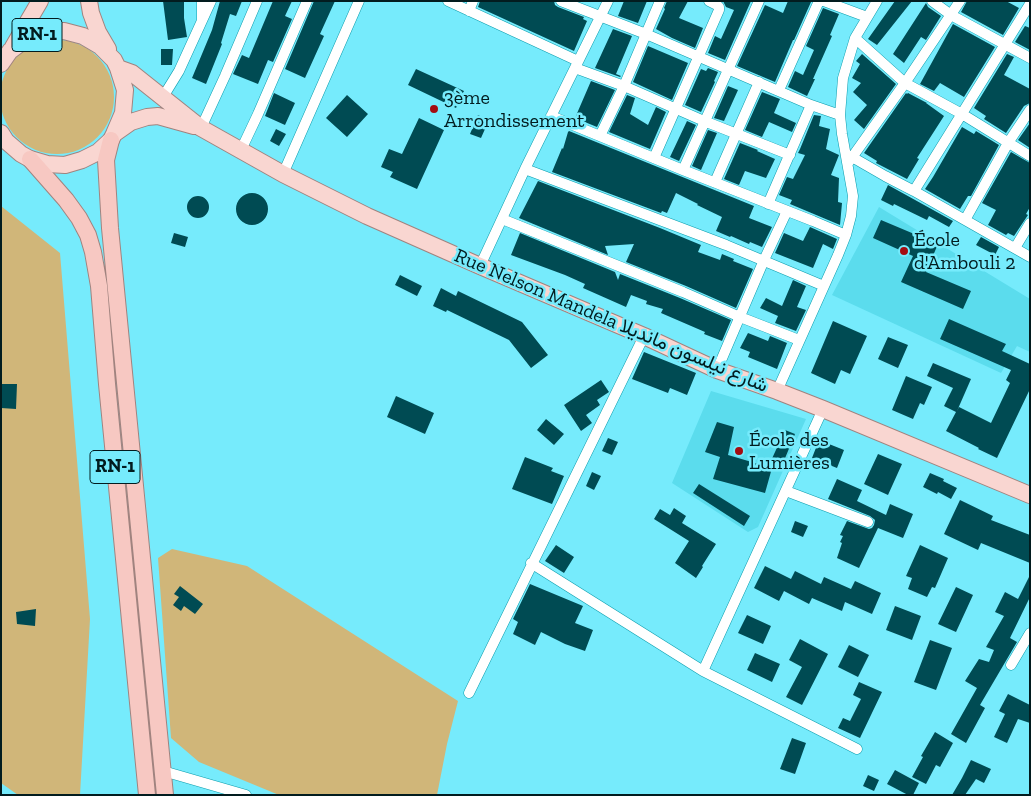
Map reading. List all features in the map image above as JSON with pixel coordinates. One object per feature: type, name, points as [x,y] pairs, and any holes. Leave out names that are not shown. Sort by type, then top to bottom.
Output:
[{"type":"highway","name":"RN-1","points":[[112,137],[106,160],[110,228],[165,795]]},
{"type":"highway","name":"RN-1","points":[[26,157],[66,200],[79,218],[88,235],[93,252],[99,286],[106,384],[147,795]]},
{"type":"main road","name":"RN-1","points":[[6,58],[40,1]]},
{"type":"main road","name":"RN-1","points":[[1,133],[6,141],[26,157],[47,164],[65,165],[82,160],[98,152],[112,137],[124,113],[125,90],[116,64],[98,32],[89,1]]},
{"type":"main road","name":"RN-1","points":[[6,58],[26,39],[44,32],[64,31],[83,36],[100,46],[116,64]]},
{"type":"main road","name":"Rue Nelson Mandela شارع نيلسون مانديلا","points":[[116,64],[132,73],[201,128],[283,174],[367,216],[644,336],[717,370],[823,409],[1030,495]]},
{"type":"main road","name":"Rue Nelson Mandela شارع نيلسون مانديلا","points":[[112,137],[131,122],[147,117],[158,116],[201,128]]},
{"type":"main road","points":[[1,142],[26,157]]},
{"type":"street","points":[[202,1],[202,22]]},
{"type":"street","points":[[163,97],[180,70],[212,1]]},
{"type":"street","points":[[201,128],[257,1]]},
{"type":"street","points":[[241,150],[307,1]]},
{"type":"street","points":[[283,174],[359,1]]},
{"type":"street","points":[[448,1],[576,65],[704,121],[790,155]]},
{"type":"street","points":[[469,11],[473,1]]},
{"type":"street","points":[[561,1],[646,34],[811,105],[840,115]]},
{"type":"street","points":[[480,266],[525,169],[608,1]]},
{"type":"street","points":[[600,136],[624,86],[660,1]]},
{"type":"street","points":[[654,158],[719,10],[717,5],[709,1]]},
{"type":"street","points":[[683,170],[759,1]]},
{"type":"street","points":[[779,90],[819,1]]},
{"type":"street","points":[[824,1],[867,17]]},
{"type":"street","points":[[777,391],[846,235],[851,216],[853,196],[850,160],[842,134],[840,115],[843,78],[854,38],[877,1]]},
{"type":"street","points":[[932,1],[951,15],[1030,58]]},
{"type":"street","points":[[850,160],[960,1]]},
{"type":"street","points":[[914,191],[1004,43],[1030,4]]},
{"type":"street","points":[[854,38],[905,83],[962,114],[1030,156]]},
{"type":"street","points":[[715,182],[759,82]]},
{"type":"street","points":[[768,204],[811,105]]},
{"type":"street","points":[[965,220],[1008,143],[1030,110]]},
{"type":"street","points":[[551,116],[846,235]]},
{"type":"street","points":[[850,160],[914,191],[1030,257]]},
{"type":"street","points":[[525,169],[764,260],[824,286]]},
{"type":"street","points":[[717,370],[787,211]]},
{"type":"street","points":[[502,219],[683,292],[740,318],[799,340]]},
{"type":"street","points":[[1015,248],[1030,223]]},
{"type":"street","points":[[469,693],[531,563],[644,336]]},
{"type":"street","points":[[703,671],[823,409]]},
{"type":"street","points":[[786,491],[868,522]]},
{"type":"street","points":[[531,563],[703,671],[857,749]]},
{"type":"street","points":[[1011,665],[1030,633]]},
{"type":"street","points":[[163,771],[246,795]]},
{"type":"shaded area","points":[[57,40],[79,45],[97,57],[109,75],[114,97],[109,119],[97,137],[79,149],[57,154],[35,149],[17,137],[5,119],[0,97],[5,75],[17,57],[35,45]]},
{"type":"shaded area","points":[[1,206],[60,253],[90,619],[80,795],[18,795],[1,783]]},
{"type":"shaded area","name":"École d'Ambouli 2","points":[[879,207],[1030,299],[1030,352],[1017,346],[1001,373],[832,295]]},
{"type":"shaded area","name":"École des Lumières","points":[[711,391],[806,419],[758,527],[748,532],[672,483]]},
{"type":"shaded area","points":[[172,549],[247,566],[458,701],[437,795],[279,795],[199,762],[171,738],[158,558]]},
{"type":"building","points":[[163,1],[184,1],[187,37],[168,40]]},
{"type":"building","points":[[220,1],[242,1],[236,16],[230,14],[222,44],[206,84],[192,78],[212,30]]},
{"type":"building","points":[[273,1],[292,1],[285,16],[292,19],[273,62],[268,60],[258,84],[233,74],[242,55],[249,58]]},
{"type":"building","points":[[314,1],[335,1],[320,34],[324,36],[305,78],[285,69]]},
{"type":"building","points":[[480,1],[554,1],[558,7],[584,17],[583,19],[587,21],[574,51],[478,7]]},
{"type":"building","points":[[624,1],[647,1],[638,23],[618,16]]},
{"type":"building","points":[[667,1],[688,1],[679,18],[703,28],[695,48],[656,29]]},
{"type":"building","points":[[723,1],[751,1],[725,60],[708,53],[715,36],[721,39],[734,10],[726,7]]},
{"type":"building","points":[[788,1],[811,2],[775,82],[737,66],[765,5],[783,13]]},
{"type":"building","points":[[895,1],[912,1],[877,45],[868,39]]},
{"type":"building","points":[[967,1],[1006,1],[1019,8],[1003,35],[961,12]]},
{"type":"building","points":[[926,3],[928,7],[941,16],[926,40],[921,37],[904,63],[893,54]]},
{"type":"building","points":[[823,8],[839,14],[807,96],[788,87],[795,71],[803,75],[814,50],[806,46]]},
{"type":"building","points":[[953,24],[995,47],[964,97],[940,83],[934,91],[920,84]]},
{"type":"building","points":[[1025,26],[1030,28],[1030,50],[1015,42]]},
{"type":"building","points":[[613,29],[632,36],[616,74],[620,77],[595,68]]},
{"type":"building","points":[[648,46],[688,63],[672,100],[633,82]]},
{"type":"building","points":[[161,49],[173,49],[172,65],[161,65]]},
{"type":"building","points":[[862,54],[896,84],[864,129],[854,120],[867,105],[853,92],[861,83],[852,78],[860,64],[856,61]]},
{"type":"building","points":[[1007,54],[1014,57],[1004,75],[1030,89],[1030,103],[1024,106],[1006,133],[984,119],[986,116],[974,108]]},
{"type":"building","points":[[708,68],[718,72],[701,112],[685,105],[701,69],[706,71]]},
{"type":"building","points":[[416,69],[464,91],[456,108],[408,85]]},
{"type":"building","points":[[591,81],[615,90],[597,127],[575,118]]},
{"type":"building","points":[[728,86],[738,90],[724,121],[714,118]]},
{"type":"building","points":[[762,92],[780,99],[774,113],[796,123],[792,132],[769,122],[762,137],[745,130]]},
{"type":"building","points":[[274,93],[295,103],[285,125],[265,116]]},
{"type":"building","points":[[906,93],[927,103],[944,116],[917,158],[919,159],[907,179],[876,163],[877,161],[864,153]]},
{"type":"building","points":[[347,95],[368,114],[347,137],[326,118]]},
{"type":"building","points":[[627,95],[635,98],[630,114],[648,125],[656,107],[666,112],[650,149],[609,132]]},
{"type":"building","points":[[478,115],[489,120],[481,138],[470,134]]},
{"type":"building","points":[[814,115],[821,116],[819,126],[830,129],[826,149],[839,155],[831,175],[839,178],[838,202],[842,203],[840,225],[790,204],[792,200],[779,195],[787,177],[793,179],[805,155],[798,153]]},
{"type":"building","points":[[419,118],[444,130],[417,189],[390,177],[393,172],[381,167],[389,149],[402,154]]},
{"type":"building","points":[[687,121],[696,125],[679,161],[670,157]]},
{"type":"building","points":[[1030,123],[1030,148],[1018,140]]},
{"type":"building","points":[[962,127],[974,134],[976,131],[999,145],[971,196],[968,196],[960,209],[925,189]]},
{"type":"building","points":[[276,129],[286,134],[279,146],[270,141]]},
{"type":"building","points":[[708,130],[717,133],[701,170],[692,166]]},
{"type":"building","points":[[569,131],[754,206],[749,218],[772,227],[762,247],[716,231],[722,217],[676,193],[667,213],[662,211],[661,213],[552,172]]},
{"type":"building","points":[[740,143],[775,159],[766,178],[745,171],[739,185],[724,179]]},
{"type":"building","points":[[1011,152],[1030,163],[1030,207],[1026,214],[1028,215],[1014,236],[1008,233],[1006,235],[988,225],[996,210],[982,203]]},
{"type":"building","points":[[538,181],[701,245],[698,252],[720,260],[722,254],[734,259],[733,261],[753,269],[736,308],[626,262],[634,244],[605,246],[608,255],[519,218]]},
{"type":"building","points":[[888,185],[953,221],[949,227],[929,216],[927,220],[894,204],[893,206],[881,200]]},
{"type":"building","points":[[252,193],[264,197],[268,209],[264,221],[252,225],[240,221],[236,209],[240,197]]},
{"type":"building","points":[[198,196],[206,199],[209,207],[206,215],[198,218],[190,215],[187,207],[190,199]]},
{"type":"building","points":[[881,220],[938,244],[926,272],[971,291],[963,309],[901,282],[913,256],[873,238]]},
{"type":"building","points":[[810,227],[837,239],[833,249],[823,244],[813,268],[775,253],[784,233],[803,241]]},
{"type":"building","points":[[174,233],[188,237],[185,247],[171,243]]},
{"type":"building","points":[[520,233],[615,272],[618,280],[620,274],[731,320],[722,341],[661,313],[663,309],[646,304],[647,301],[631,295],[626,307],[583,288],[585,284],[511,255]]},
{"type":"building","points":[[981,237],[999,247],[995,255],[976,245]]},
{"type":"building","points":[[400,275],[422,286],[417,296],[395,285]]},
{"type":"building","points":[[793,280],[806,286],[797,307],[806,310],[796,331],[775,323],[778,316],[760,308],[766,298],[782,306]]},
{"type":"building","points":[[441,288],[456,296],[458,291],[522,322],[548,355],[531,368],[509,340],[447,310],[446,312],[433,306]]},
{"type":"building","points":[[949,319],[1006,344],[1002,351],[1030,364],[1030,389],[997,458],[946,431],[956,412],[944,406],[953,388],[927,376],[933,363],[971,379],[957,411],[959,407],[991,423],[1010,383],[1006,380],[1011,370],[940,339]]},
{"type":"building","points":[[833,321],[867,336],[850,374],[841,370],[835,384],[811,373]]},
{"type":"building","points":[[748,333],[768,341],[770,336],[787,343],[777,369],[748,357],[750,352],[740,348]]},
{"type":"building","points":[[888,337],[908,345],[898,368],[878,359]]},
{"type":"building","points":[[644,352],[696,373],[687,395],[670,388],[668,393],[632,379]]},
{"type":"building","points":[[906,376],[932,387],[924,405],[920,403],[913,419],[892,410]]},
{"type":"building","points":[[601,380],[609,392],[597,400],[600,405],[586,415],[592,423],[581,431],[564,405]]},
{"type":"building","points":[[1,384],[17,384],[16,409],[1,408]]},
{"type":"building","points":[[396,396],[434,413],[425,434],[387,417]]},
{"type":"building","points":[[546,419],[564,434],[554,445],[537,430]]},
{"type":"building","points":[[717,422],[734,427],[728,455],[772,468],[765,493],[713,479],[720,457],[705,452]]},
{"type":"building","points":[[785,430],[795,434],[781,468],[770,463]]},
{"type":"building","points":[[608,438],[618,442],[612,455],[602,451]]},
{"type":"building","points":[[819,440],[844,450],[837,468],[812,458]]},
{"type":"building","points":[[878,454],[902,464],[888,495],[864,484]]},
{"type":"building","points":[[525,457],[553,468],[551,471],[564,476],[552,504],[512,489]]},
{"type":"building","points":[[592,472],[601,476],[594,490],[586,486]]},
{"type":"building","points":[[930,473],[944,479],[943,481],[957,488],[951,499],[923,487]]},
{"type":"building","points":[[837,479],[862,490],[857,501],[886,515],[890,504],[913,514],[903,538],[878,528],[859,568],[837,558],[843,536],[840,535],[847,521],[869,529],[874,525],[875,520],[870,516],[828,499]]},
{"type":"building","points":[[699,484],[750,516],[744,526],[693,493]]},
{"type":"building","points":[[960,500],[993,516],[991,520],[1030,535],[1030,563],[981,543],[978,550],[944,534]]},
{"type":"building","points":[[674,508],[686,516],[682,523],[716,544],[696,578],[675,563],[689,541],[654,519],[660,509],[670,515]]},
{"type":"building","points":[[795,521],[808,526],[803,537],[791,532]]},
{"type":"building","points":[[556,545],[574,557],[564,573],[545,561]]},
{"type":"building","points":[[920,545],[948,558],[935,588],[932,587],[927,597],[908,589],[912,578],[906,576]]},
{"type":"building","points":[[765,566],[791,579],[795,571],[821,584],[824,577],[851,589],[855,581],[881,593],[872,614],[845,602],[842,611],[812,598],[809,604],[784,591],[779,601],[754,588]]},
{"type":"building","points":[[1030,575],[1030,597],[1010,638],[1017,642],[980,705],[985,708],[966,743],[951,734],[977,688],[965,681],[979,659],[989,662],[994,650],[986,647],[1004,616],[995,612],[1005,592],[1018,599]]},
{"type":"building","points":[[530,584],[583,606],[575,623],[593,630],[585,651],[565,644],[541,632],[535,645],[513,634],[518,622],[513,619]]},
{"type":"building","points":[[180,586],[203,604],[195,614],[184,606],[181,611],[173,605],[179,597],[174,594]]},
{"type":"building","points":[[956,587],[973,595],[956,632],[938,624]]},
{"type":"building","points":[[895,606],[921,616],[912,640],[886,630]]},
{"type":"building","points":[[36,609],[35,626],[17,624],[16,612]]},
{"type":"building","points":[[747,615],[771,626],[763,644],[738,633]]},
{"type":"building","points":[[800,639],[828,654],[802,705],[786,697],[802,667],[789,660]]},
{"type":"building","points":[[930,640],[952,648],[936,690],[914,682]]},
{"type":"building","points":[[849,645],[869,655],[858,677],[838,667]]},
{"type":"building","points":[[755,653],[780,664],[772,682],[747,670]]},
{"type":"building","points":[[859,682],[882,692],[860,738],[838,728],[843,718],[850,721],[861,699],[853,695]]},
{"type":"building","points":[[1008,694],[1030,705],[1030,723],[1018,719],[1007,743],[994,737],[1005,714],[999,711]]},
{"type":"building","points":[[935,732],[953,743],[940,767],[936,765],[926,784],[912,777],[923,757],[921,756]]},
{"type":"building","points":[[792,738],[806,743],[795,774],[780,769]]},
{"type":"building","points":[[971,760],[991,769],[984,783],[976,779],[965,795],[952,795],[962,778]]},
{"type":"building","points":[[895,770],[919,783],[913,795],[908,795],[887,784]]},
{"type":"building","points":[[868,775],[879,780],[874,791],[863,786]]},
{"type":"place","name":"3ème Arrondissement","points":[[434,109]]},
{"type":"place","name":"École d'Ambouli 2","points":[[904,251]]},
{"type":"place","name":"École des Lumières","points":[[739,451]]}]
